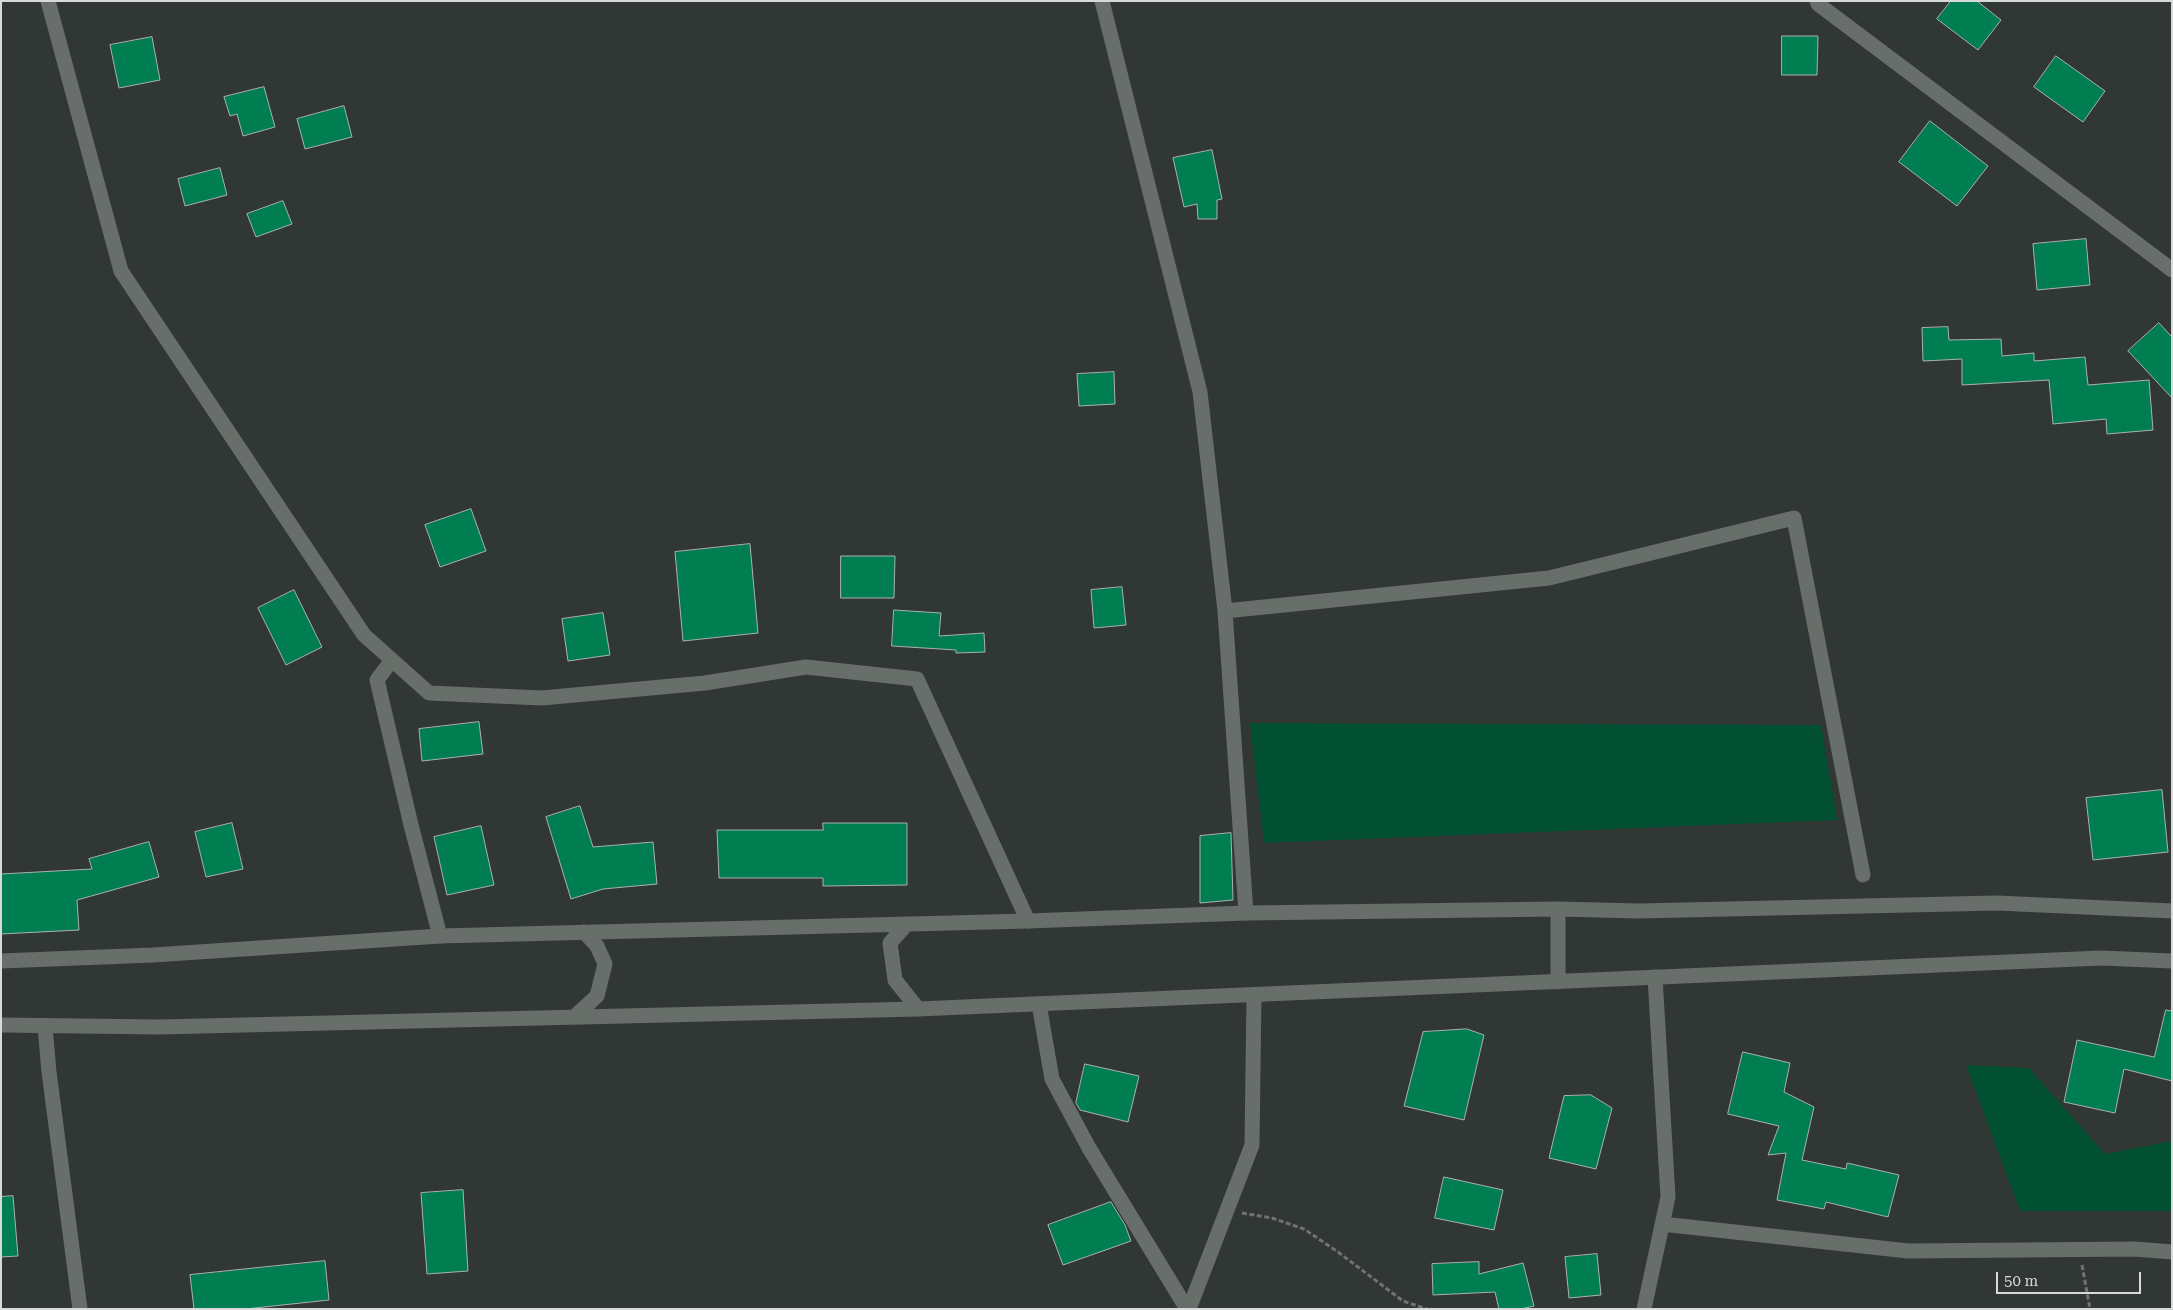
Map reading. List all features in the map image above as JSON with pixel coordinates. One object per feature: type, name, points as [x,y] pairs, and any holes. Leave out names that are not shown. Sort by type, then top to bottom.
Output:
[{"type":"street","points":[[48,1],[121,271],[364,635],[429,693],[542,698],[705,683],[806,667],[917,679],[1028,921]]},
{"type":"street","points":[[1102,1],[1200,392],[1225,611],[1246,913]]},
{"type":"street","points":[[1817,1],[1818,4],[2172,270]]},
{"type":"street","points":[[1225,611],[1549,578],[1794,518],[1863,875]]},
{"type":"street","points":[[392,660],[377,680],[440,936]]},
{"type":"street","points":[[1,961],[153,955],[440,936],[1028,921],[1246,913],[1558,909],[1639,911],[1997,903],[2172,911]]},
{"type":"street","points":[[1558,909],[1558,982]]},
{"type":"street","points":[[907,924],[890,943],[894,980],[918,1009]]},
{"type":"street","points":[[574,1017],[597,996],[604,964],[597,946],[584,932]]},
{"type":"street","points":[[1,1025],[158,1027],[918,1009],[2101,958],[2172,961]]},
{"type":"street","points":[[1644,1309],[1668,1197],[1655,977]]},
{"type":"street","points":[[1188,1309],[1252,1145],[1254,995]]},
{"type":"street","points":[[1039,1004],[1052,1079],[1089,1148],[1188,1309]]},
{"type":"street","points":[[45,1026],[48,1072],[80,1309]]},
{"type":"street","points":[[1662,1224],[1908,1251],[2135,1249],[2172,1252]]},
{"type":"path","points":[[1226,1211],[1272,1218],[1304,1229],[1403,1301],[1427,1309]]},
{"type":"path","points":[[2080,1250],[2090,1309]]},
{"type":"green space","points":[[1250,723],[1821,725],[1837,820],[1264,843]]},
{"type":"green space","points":[[1966,1065],[2029,1068],[2105,1154],[2172,1141],[2172,1211],[2020,1211]]},
{"type":"building","points":[[1951,1],[1977,1],[2001,20],[1978,50],[1937,19]]},
{"type":"building","points":[[1782,36],[1818,36],[1817,75],[1782,75]]},
{"type":"building","points":[[152,37],[160,80],[119,88],[110,45]]},
{"type":"building","points":[[2056,56],[2105,91],[2083,122],[2034,87]]},
{"type":"building","points":[[264,87],[275,127],[243,136],[237,114],[230,116],[224,97]]},
{"type":"building","points":[[344,106],[352,137],[305,149],[297,119]]},
{"type":"building","points":[[1930,121],[1988,166],[1957,206],[1899,162]]},
{"type":"building","points":[[1212,150],[1222,199],[1217,200],[1217,219],[1198,219],[1197,204],[1184,207],[1173,158]]},
{"type":"building","points":[[220,168],[227,195],[185,206],[178,179]]},
{"type":"building","points":[[283,201],[292,224],[256,237],[247,214]]},
{"type":"building","points":[[2086,239],[2090,285],[2037,290],[2033,244]]},
{"type":"building","points":[[2159,323],[2172,337],[2172,398],[2128,351]]},
{"type":"building","points":[[1948,327],[1949,340],[2001,339],[2002,356],[2034,353],[2034,361],[2085,357],[2088,385],[2149,380],[2153,430],[2107,434],[2106,419],[2053,424],[2049,380],[1962,385],[1962,359],[1923,361],[1922,328]]},
{"type":"building","points":[[1114,372],[1115,404],[1079,406],[1077,374]]},
{"type":"building","points":[[471,509],[486,551],[440,567],[425,525]]},
{"type":"building","points":[[750,544],[758,633],[683,641],[675,552]]},
{"type":"building","points":[[841,556],[895,556],[894,598],[841,598]]},
{"type":"building","points":[[1122,587],[1126,625],[1094,628],[1091,590]]},
{"type":"building","points":[[294,590],[322,647],[286,665],[258,608]]},
{"type":"building","points":[[894,610],[941,613],[939,636],[984,633],[985,652],[956,653],[956,650],[892,646]]},
{"type":"building","points":[[603,613],[610,655],[568,661],[562,619]]},
{"type":"building","points":[[479,722],[483,754],[422,761],[419,729]]},
{"type":"building","points":[[2162,790],[2168,852],[2093,860],[2086,798]]},
{"type":"building","points":[[580,806],[593,847],[653,842],[657,884],[603,889],[571,899],[546,817]]},
{"type":"building","points":[[232,823],[243,869],[206,877],[195,832]]},
{"type":"building","points":[[823,823],[907,823],[907,885],[823,886],[823,878],[719,878],[717,830],[823,830]]},
{"type":"building","points":[[481,826],[494,885],[447,895],[434,837]]},
{"type":"building","points":[[1231,833],[1233,900],[1200,903],[1200,836]]},
{"type":"building","points":[[149,842],[159,877],[77,900],[79,930],[1,934],[1,874],[92,869],[89,859]]},
{"type":"building","points":[[2166,1010],[2172,1011],[2172,1081],[2124,1069],[2115,1113],[2064,1102],[2077,1040],[2154,1057]]},
{"type":"building","points":[[1467,1029],[1484,1035],[1464,1120],[1404,1106],[1423,1032]]},
{"type":"building","points":[[1743,1052],[1790,1063],[1784,1092],[1814,1107],[1802,1160],[1846,1169],[1847,1163],[1899,1175],[1888,1217],[1826,1202],[1824,1209],[1777,1200],[1786,1153],[1768,1155],[1779,1126],[1728,1114]]},
{"type":"building","points":[[1085,1064],[1139,1076],[1128,1122],[1080,1110],[1076,1103]]},
{"type":"building","points":[[1591,1095],[1612,1108],[1596,1169],[1549,1158],[1564,1096]]},
{"type":"building","points":[[1444,1177],[1503,1190],[1494,1230],[1435,1218]]},
{"type":"building","points":[[463,1190],[468,1271],[427,1274],[421,1193]]},
{"type":"building","points":[[13,1196],[18,1256],[1,1257],[1,1197]]},
{"type":"building","points":[[1111,1202],[1125,1225],[1131,1241],[1063,1265],[1048,1225]]},
{"type":"building","points":[[1597,1254],[1601,1295],[1569,1298],[1565,1257]]},
{"type":"building","points":[[325,1261],[329,1300],[245,1309],[194,1309],[190,1275]]},
{"type":"building","points":[[1479,1262],[1479,1274],[1523,1263],[1534,1306],[1521,1309],[1499,1309],[1495,1292],[1433,1295],[1432,1264]]}]
